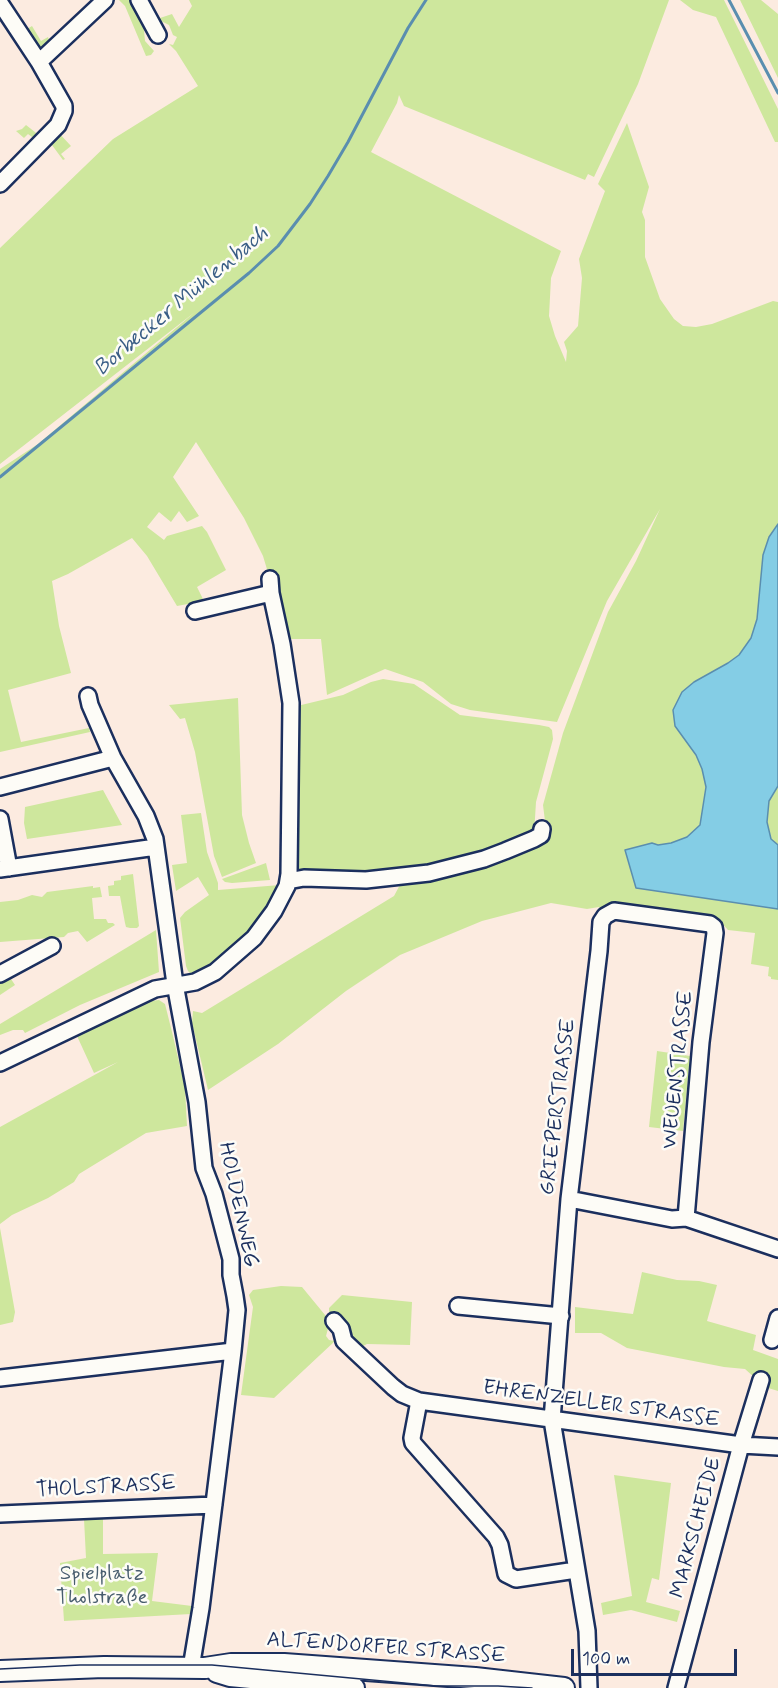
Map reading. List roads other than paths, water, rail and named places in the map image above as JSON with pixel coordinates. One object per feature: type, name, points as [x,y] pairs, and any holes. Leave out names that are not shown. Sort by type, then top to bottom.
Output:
[{"type":"main road","name":"ALTENDORFER STRASSE","points":[[0,1671],[104,1667],[198,1668],[230,1676],[347,1683],[485,1679],[564,1688]]},
{"type":"street","points":[[39,62],[105,0]]},
{"type":"street","points":[[139,0],[158,35]]},
{"type":"street","points":[[0,3],[39,62],[64,106],[64,115],[58,125],[0,184]]},
{"type":"street","points":[[0,1063],[155,989],[195,982],[215,972],[234,957],[264,926],[279,903],[288,880],[291,703],[270,586],[195,611]]},
{"type":"street","name":"HOLDENWEG","points":[[88,696],[113,758],[146,816],[156,847],[176,984],[197,1102],[204,1168],[214,1194],[231,1259],[237,1310],[201,1608],[198,1668]]},
{"type":"street","points":[[0,787],[113,758]]},
{"type":"street","points":[[0,819],[5,869],[156,847]]},
{"type":"street","points":[[288,880],[304,878],[366,880],[429,873],[484,859],[505,851],[541,835],[542,829]]},
{"type":"street","name":"GRIEPERSTRASSE","points":[[589,1688],[587,1631],[552,1420],[569,1199],[601,922],[605,915],[614,911],[714,927]]},
{"type":"street","name":"WEUENSTRASSE","points":[[686,1218],[700,1042],[716,933],[714,927]]},
{"type":"street","points":[[0,974],[52,946]]},
{"type":"street","points":[[569,1199],[672,1219],[686,1218],[778,1249]]},
{"type":"street","points":[[458,1306],[561,1316]]},
{"type":"street","points":[[772,1340],[778,1318]]},
{"type":"street","points":[[334,1321],[341,1329],[344,1341],[402,1395],[419,1401],[413,1443],[496,1537],[506,1574],[516,1580],[576,1570]]},
{"type":"street","points":[[0,1378],[233,1351]]},
{"type":"street","name":"MARKSCHEIDE","points":[[676,1688],[741,1445],[761,1380]]},
{"type":"street","name":"EHRENZELLER STRASSE","points":[[419,1401],[741,1445],[778,1447]]},
{"type":"street","name":"THOLSTRASSE","points":[[0,1514],[214,1505]]},
{"type":"water","points":[[778,524],[778,786],[769,801],[767,822],[771,839],[778,845],[778,909],[636,888],[625,850],[652,843],[658,845],[671,843],[687,837],[700,825],[706,787],[702,769],[696,755],[675,726],[673,710],[682,692],[694,682],[739,655],[751,638],[757,619],[763,555],[769,537]]},
{"type":"waterway","name":"Borbecker Mühlenbach","points":[[0,477],[249,273],[278,246],[328,176],[408,28],[426,0]]},
{"type":"waterway","points":[[729,0],[778,93]]},
{"type":"tram line","points":[[0,1669],[80,1665],[212,1665],[436,1686],[532,1688]]},
{"type":"park label","name":"Spielplatz Tholstraße","points":[[102,1587]]}]
